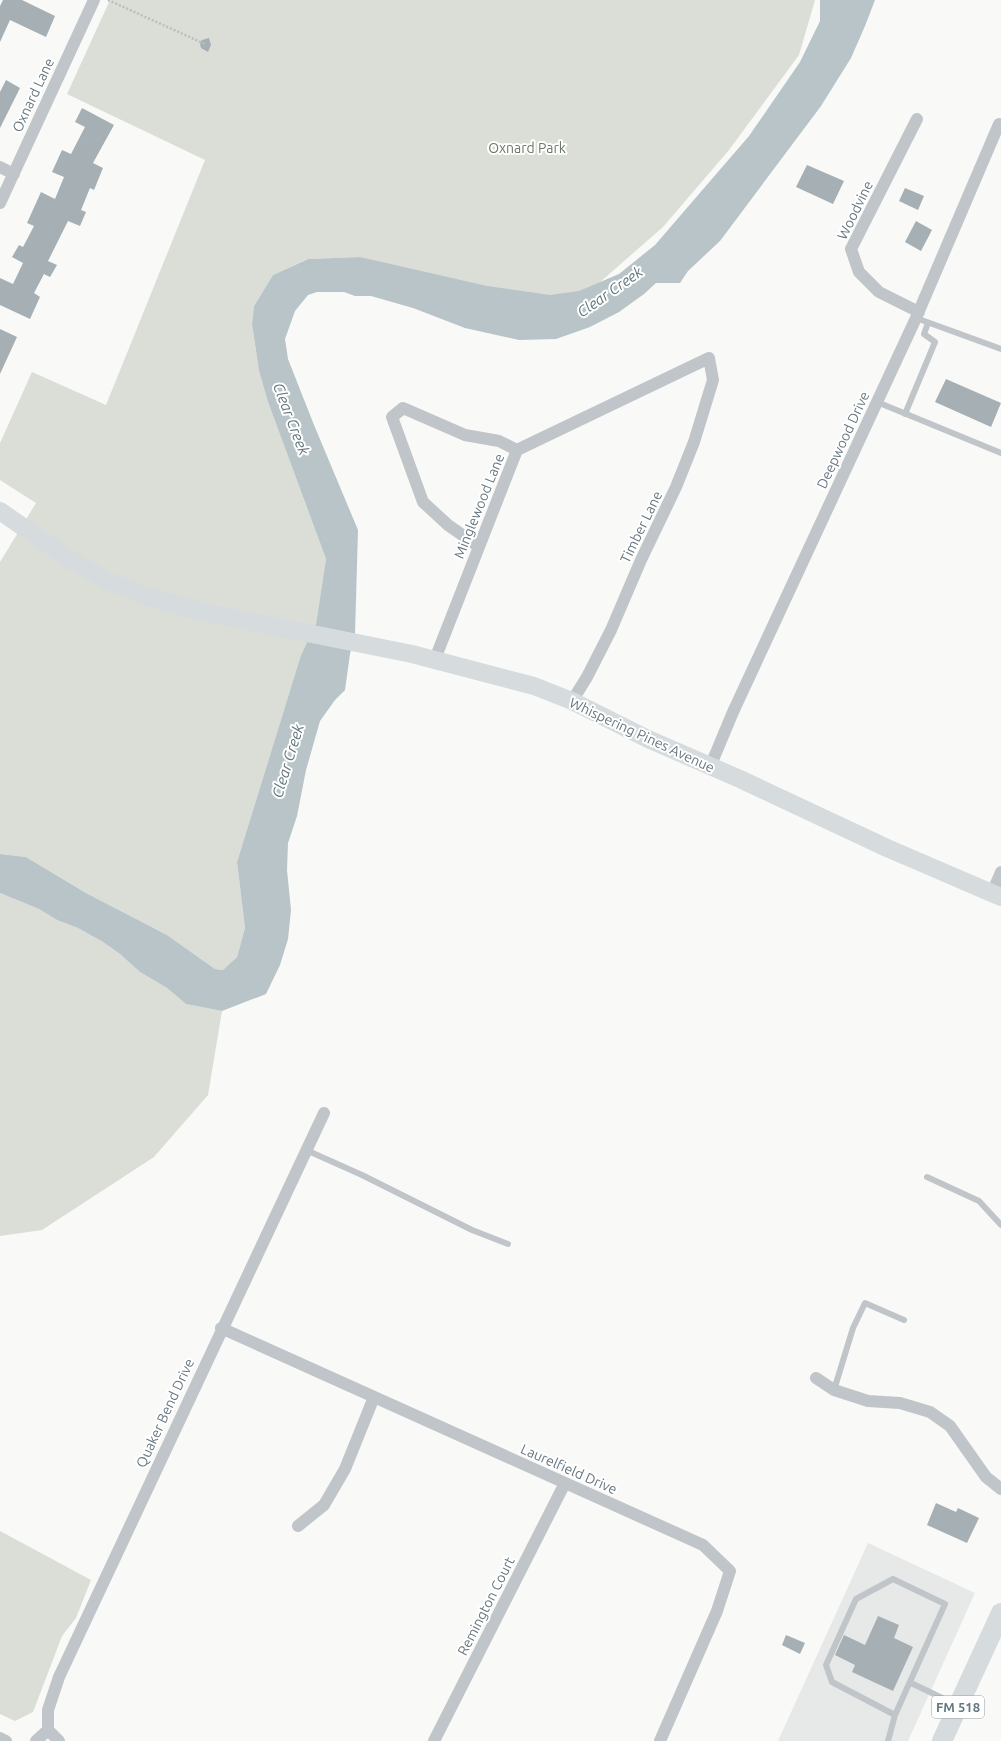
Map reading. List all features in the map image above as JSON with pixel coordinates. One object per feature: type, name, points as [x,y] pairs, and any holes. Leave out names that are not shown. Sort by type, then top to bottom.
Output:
[{"type":"main road","name":"Whispering Pines Avenue","points":[[0,512],[72,560],[106,580],[146,596],[198,611],[435,659],[534,686],[572,701],[648,739],[746,782],[887,848],[996,895]]},
{"type":"main road","name":"FM 518","points":[[942,1741],[1001,1613]]},
{"type":"street","name":"Oxnard Lane","points":[[0,203],[94,0]]},
{"type":"street","name":"Woodvine","points":[[917,118],[852,249],[860,272],[878,292],[917,315]]},
{"type":"street","name":"Deepwood Drive","points":[[710,767],[732,712],[917,315],[999,124]]},
{"type":"street","points":[[0,167],[14,174]]},
{"type":"street","name":"Minglewood Lane","points":[[435,659],[478,546],[517,450],[709,358]]},
{"type":"street","name":"Timber Lane","points":[[572,701],[587,677],[611,630],[641,560],[676,487],[694,442],[713,380],[709,358]]},
{"type":"street","points":[[478,546],[448,525],[423,502],[392,417],[402,408],[465,435],[499,441],[517,450]]},
{"type":"street","points":[[996,895],[1001,872]]},
{"type":"street","name":"Quaker Bend Drive","points":[[48,1730],[48,1710],[58,1677],[324,1113]]},
{"type":"street","name":"Laurelfield Drive","points":[[222,1328],[703,1545],[730,1572],[717,1611],[660,1741]]},
{"type":"street","points":[[816,1378],[834,1390],[868,1401],[900,1403],[930,1412],[950,1426],[986,1477],[1001,1489]]},
{"type":"street","points":[[298,1526],[324,1506],[345,1469],[374,1397]]},
{"type":"street","name":"Remington Court","points":[[434,1741],[565,1483]]},
{"type":"street","points":[[36,1741],[48,1730],[59,1741]]},
{"type":"street","points":[[0,1738],[6,1741]]},
{"type":"lane","points":[[917,315],[928,323],[1001,349]]},
{"type":"lane","points":[[905,414],[935,342],[924,334],[928,323]]},
{"type":"lane","points":[[877,402],[1001,453]]},
{"type":"lane","points":[[306,1150],[362,1175],[472,1230],[508,1244]]},
{"type":"lane","points":[[927,1177],[979,1201],[1001,1225]]},
{"type":"lane","points":[[834,1390],[853,1328],[865,1303],[904,1320]]},
{"type":"lane","points":[[888,1741],[895,1715],[911,1683],[945,1604],[893,1579],[856,1599],[826,1665],[832,1682],[895,1715]]},
{"type":"lane","points":[[911,1683],[958,1705]]},
{"type":"path","points":[[108,0],[205,44]]},
{"type":"shaded area","points":[[868,1543],[975,1593],[908,1741],[778,1741]]},
{"type":"green space","name":"Oxnard Park","points":[[110,0],[815,0],[799,55],[729,150],[663,227],[583,297],[518,299],[360,257],[307,259],[273,275],[254,306],[252,324],[259,371],[268,402],[326,559],[316,624],[301,655],[237,862],[245,928],[237,957],[223,970],[215,969],[167,935],[86,893],[26,857],[0,854],[0,562],[36,503],[0,480],[0,443],[32,372],[106,405],[205,160],[67,94]]},
{"type":"green space","points":[[0,893],[39,909],[57,920],[78,928],[103,942],[120,954],[140,972],[167,988],[186,1004],[222,1011],[208,1095],[154,1157],[42,1230],[0,1236]]},
{"type":"green space","points":[[0,1531],[91,1580],[76,1618],[62,1636],[33,1712],[15,1721],[0,1714]]},
{"type":"water","name":"Clear Creek","points":[[820,0],[875,0],[851,58],[821,106],[720,241],[688,271],[680,283],[656,283],[644,294],[619,312],[590,327],[556,339],[519,340],[465,328],[413,308],[371,296],[355,296],[344,292],[317,292],[308,295],[295,311],[285,339],[288,359],[358,530],[355,634],[350,654],[345,690],[335,700],[320,721],[306,770],[297,816],[288,843],[287,870],[291,910],[288,939],[280,965],[266,994],[222,1011],[186,1004],[167,988],[140,972],[120,954],[103,942],[78,928],[57,920],[39,909],[0,893],[0,854],[26,857],[86,893],[167,935],[215,969],[223,970],[237,957],[245,928],[237,862],[301,655],[316,624],[326,559],[268,402],[259,371],[252,324],[254,306],[273,275],[308,259],[360,257],[487,286],[550,295],[579,291],[619,274],[655,245],[749,136],[800,62],[820,21]]},
{"type":"building","points":[[3,0],[22,0],[55,16],[46,37],[10,20],[0,42],[0,6]]},
{"type":"building","points":[[209,38],[211,45],[208,52],[201,48],[200,44],[202,40]]},
{"type":"building","points":[[6,80],[20,88],[0,128],[0,92]]},
{"type":"building","points":[[82,108],[114,125],[93,163],[103,168],[94,190],[90,188],[81,210],[86,212],[80,226],[68,221],[48,261],[57,265],[50,277],[44,274],[34,293],[40,297],[30,319],[0,305],[0,278],[13,284],[23,263],[12,257],[19,245],[23,247],[34,226],[27,223],[41,192],[55,199],[64,177],[52,172],[62,150],[71,154],[85,127],[75,122]]},
{"type":"building","points":[[807,165],[844,181],[833,204],[796,187]]},
{"type":"building","points":[[905,188],[924,196],[918,210],[899,201]]},
{"type":"building","points":[[916,221],[932,230],[921,251],[905,242]]},
{"type":"building","points":[[0,329],[17,337],[0,374]]},
{"type":"building","points":[[946,379],[1001,403],[991,427],[935,402]]},
{"type":"building","points":[[936,1503],[956,1512],[958,1508],[979,1518],[967,1543],[927,1525]]},
{"type":"building","points":[[878,1616],[899,1625],[894,1638],[913,1647],[893,1691],[852,1672],[855,1665],[835,1655],[844,1635],[865,1645]]},
{"type":"building","points":[[786,1635],[805,1643],[800,1654],[782,1645]]}]
